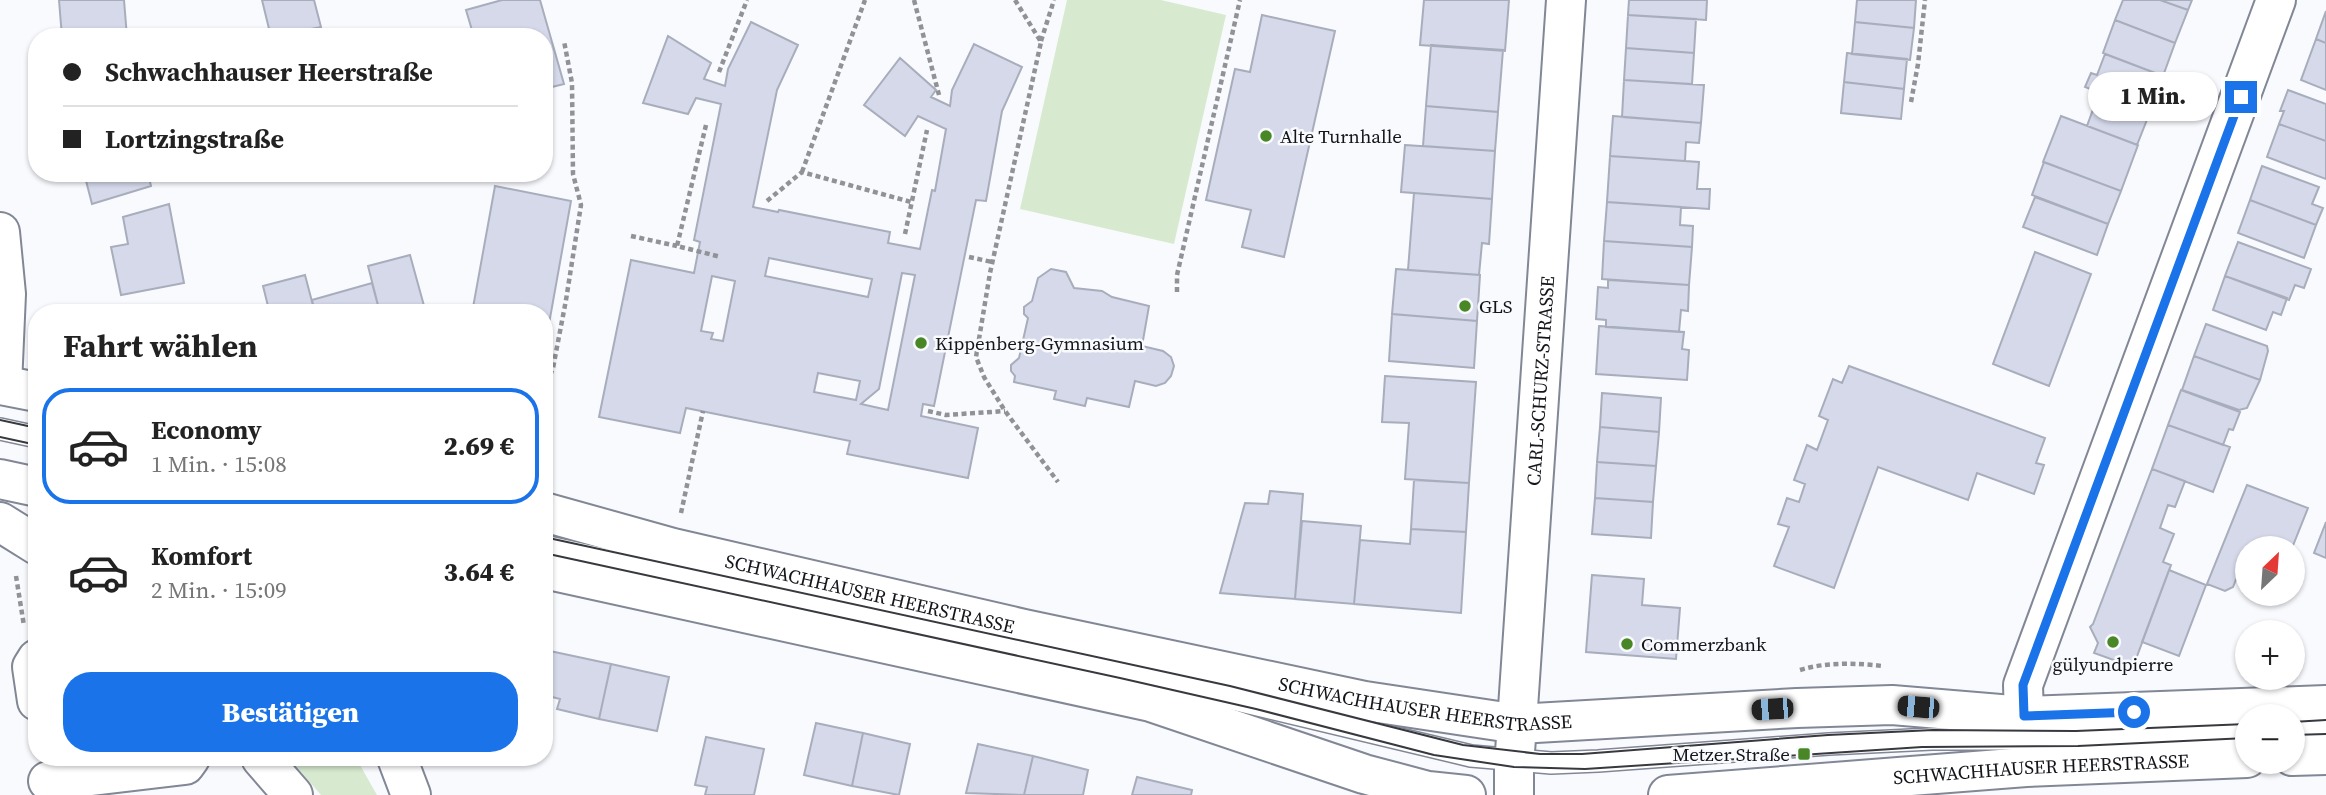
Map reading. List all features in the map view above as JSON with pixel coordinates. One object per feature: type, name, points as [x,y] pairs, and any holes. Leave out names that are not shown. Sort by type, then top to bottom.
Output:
[{"type":"main road","name":"CARL-SCHURZ-STRASSE","points":[[1515,760],[1566,0]]},
{"type":"main road","points":[[2024,716],[2023,685],[2276,0]]},
{"type":"main road","points":[[0,232],[13,388]]},
{"type":"main road","points":[[0,479],[28,485]]},
{"type":"main road","name":"SCHWACHHAUSER HEERSTRASSE","points":[[553,515],[673,548],[1011,626],[1365,701],[1515,760],[1797,708],[1892,705],[2024,716],[2326,705]]},
{"type":"main road","points":[[553,571],[1151,702],[1364,774],[1428,791],[1466,795]]},
{"type":"main road","points":[[2305,756],[2326,755]]},
{"type":"main road","name":"SCHWACHHAUSER HEERSTRASSE","points":[[1668,795],[2026,767],[2235,758]]},
{"type":"main road","points":[[47,778],[174,766]]},
{"type":"main road","points":[[268,766],[293,795]]},
{"type":"main road","points":[[400,766],[411,795]]},
{"type":"lane","points":[[0,429],[28,435]]},
{"type":"lane","points":[[553,547],[1127,674],[1471,756],[1551,763],[1829,744],[1919,740],[2076,739],[2235,732]]},
{"type":"lane","points":[[2305,728],[2326,727]]},
{"type":"path","points":[[719,72],[747,0]]},
{"type":"path","points":[[767,201],[802,172],[865,0]]},
{"type":"path","points":[[915,0],[939,95]]},
{"type":"path","points":[[1015,0],[1041,42]]},
{"type":"path","points":[[1054,0],[1041,42],[992,262],[976,357],[984,377],[1005,411],[1058,482]]},
{"type":"path","points":[[1177,292],[1177,275],[1240,0]]},
{"type":"path","points":[[1911,102],[1925,0]]},
{"type":"path","points":[[553,368],[581,205],[573,174],[572,83],[564,41]]},
{"type":"path","points":[[677,246],[706,125]]},
{"type":"path","points":[[905,234],[927,130]]},
{"type":"path","points":[[802,172],[911,202]]},
{"type":"path","points":[[631,236],[721,257]]},
{"type":"path","points":[[969,257],[992,262]]},
{"type":"path","points":[[673,548],[703,411]]},
{"type":"path","points":[[928,411],[946,415],[1005,411]]},
{"type":"path","points":[[16,532],[18,590],[28,641]]},
{"type":"green space","points":[[1067,0],[1161,0],[1226,15],[1174,244],[1020,209]]},
{"type":"green space","points":[[296,766],[361,766],[377,795],[321,795]]},
{"type":"building","points":[[59,0],[124,0],[126,28],[61,28]]},
{"type":"building","points":[[262,0],[314,0],[321,27],[269,28]]},
{"type":"building","points":[[502,0],[540,0],[548,28],[471,28],[466,10]]},
{"type":"building","points":[[1424,0],[1509,0],[1505,51],[1420,45]]},
{"type":"building","points":[[1629,0],[1707,0],[1706,20],[1628,15]]},
{"type":"building","points":[[1857,0],[1916,0],[1914,28],[1855,22]]},
{"type":"building","points":[[2123,0],[2160,0],[2188,10],[2175,43],[2115,20]]},
{"type":"building","points":[[2160,0],[2192,0],[2188,10]]},
{"type":"building","points":[[2326,11],[2326,43],[2316,39]]},
{"type":"building","name":"Alte Turnhalle","points":[[1262,15],[1335,31],[1284,257],[1242,247],[1251,210],[1206,200],[1235,69],[1250,72]]},
{"type":"building","points":[[1628,15],[1696,19],[1694,53],[1626,48]]},
{"type":"building","points":[[2115,20],[2175,43],[2163,76],[2103,53]]},
{"type":"building","points":[[751,22],[798,45],[777,90],[753,207],[890,232],[888,243],[920,249],[932,190],[935,191],[946,129],[918,116],[905,136],[864,105],[900,58],[936,90],[931,97],[950,106],[952,90],[974,44],[1022,67],[1002,111],[986,201],[976,200],[934,406],[923,404],[921,416],[978,428],[968,478],[847,454],[850,441],[686,408],[680,433],[599,417],[631,260],[694,273],[700,242],[694,240],[721,104],[696,98],[688,114],[643,103],[668,36],[711,63],[704,79],[725,86],[728,69]],"holes":[[[769,258],[872,279],[868,297],[765,276]],[[902,273],[915,275],[888,410],[861,404],[879,389]],[[712,276],[735,281],[723,341],[711,339],[713,333],[701,331]],[[818,373],[860,381],[856,400],[814,392]]]},
{"type":"building","points":[[1855,22],[1914,28],[1910,60],[1852,54]]},
{"type":"building","points":[[2316,39],[2326,43],[2326,90],[2301,80]]},
{"type":"building","points":[[1431,45],[1503,50],[1498,112],[1426,106]]},
{"type":"building","points":[[553,46],[564,84],[553,87]]},
{"type":"building","points":[[1626,48],[1694,53],[1692,84],[1624,80]]},
{"type":"building","points":[[1847,53],[1907,59],[1904,89],[1844,82]]},
{"type":"building","points":[[2105,54],[2163,76],[2150,112],[2085,87],[2091,73],[2097,75]]},
{"type":"building","points":[[1624,80],[1704,85],[1701,123],[1622,117]]},
{"type":"building","points":[[1844,82],[1904,89],[1901,119],[1841,113]]},
{"type":"building","points":[[2288,90],[2326,104],[2326,141],[2279,124],[2284,111],[2280,111]]},
{"type":"building","points":[[2099,93],[2150,112],[2137,145],[2087,126]]},
{"type":"building","points":[[1426,106],[1498,112],[1495,151],[1423,146]]},
{"type":"building","points":[[1613,116],[1701,123],[1699,143],[1686,142],[1685,161],[1610,156]]},
{"type":"building","points":[[2061,116],[2138,145],[2121,191],[2043,162]]},
{"type":"building","points":[[2279,124],[2326,141],[2326,179],[2267,157]]},
{"type":"building","points":[[1405,145],[1495,151],[1492,199],[1401,192]]},
{"type":"building","points":[[1610,156],[1699,162],[1697,189],[1710,189],[1709,209],[1607,202]]},
{"type":"building","points":[[2044,162],[2121,191],[2108,224],[2032,195]]},
{"type":"building","points":[[2262,166],[2319,187],[2312,204],[2323,208],[2316,225],[2250,200]]},
{"type":"building","points":[[86,182],[150,182],[151,186],[92,204]]},
{"type":"building","points":[[495,186],[571,201],[553,304],[474,304]]},
{"type":"building","points":[[1414,193],[1492,199],[1489,244],[1482,243],[1479,275],[1408,270]]},
{"type":"building","points":[[2035,197],[2108,224],[2097,255],[2023,227]]},
{"type":"building","points":[[2250,200],[2316,225],[2304,258],[2238,233]]},
{"type":"building","points":[[1607,202],[1681,207],[1680,225],[1693,226],[1692,247],[1604,241]]},
{"type":"building","points":[[169,204],[184,283],[121,295],[111,247],[128,244],[123,217]]},
{"type":"building","points":[[1604,241],[1692,247],[1689,285],[1602,279]]},
{"type":"building","points":[[2238,242],[2311,269],[2304,288],[2295,285],[2289,300],[2225,276]]},
{"type":"building","points":[[2035,252],[2091,274],[2049,386],[1993,364]]},
{"type":"building","points":[[410,255],[424,304],[378,304],[368,266]]},
{"type":"building","points":[[1051,269],[1066,272],[1074,288],[1102,291],[1112,297],[1149,306],[1142,346],[1163,351],[1171,357],[1174,366],[1165,383],[1156,386],[1135,381],[1129,407],[1087,398],[1085,406],[1054,399],[1056,391],[1014,382],[1011,365],[1019,358],[1028,318],[1024,314],[1024,307],[1032,301],[1038,278]]},
{"type":"building","points":[[1396,269],[1480,275],[1477,321],[1392,314]]},
{"type":"building","points":[[305,275],[313,304],[268,304],[263,286]]},
{"type":"building","points":[[2225,276],[2287,298],[2281,315],[2273,312],[2266,330],[2213,310]]},
{"type":"building","points":[[1608,280],[1689,285],[1688,311],[1681,310],[1679,332],[1606,327],[1606,320],[1596,319],[1598,287],[1608,288]]},
{"type":"building","points":[[372,283],[378,304],[313,304],[312,300]]},
{"type":"building","points":[[1392,314],[1477,321],[1474,368],[1389,361]]},
{"type":"building","points":[[2206,324],[2267,346],[2260,380],[2194,356]]},
{"type":"building","points":[[1599,326],[1684,332],[1682,349],[1689,350],[1687,380],[1596,374]]},
{"type":"building","points":[[2194,356],[2260,380],[2247,408],[2239,410],[2182,390]]},
{"type":"building","points":[[1849,366],[2045,438],[2036,463],[2044,465],[2034,494],[1977,473],[1968,500],[1878,467],[1834,588],[1774,566],[1789,527],[1778,524],[1787,498],[1799,502],[1805,484],[1794,480],[1807,445],[1817,450],[1828,420],[1819,416],[1833,379],[1842,383]]},
{"type":"building","points":[[1385,376],[1476,382],[1469,483],[1405,479],[1409,423],[1382,422]]},
{"type":"building","points":[[2181,390],[2240,412],[2223,445],[2168,425]]},
{"type":"building","points":[[1602,393],[1661,398],[1659,432],[1600,427]]},
{"type":"building","points":[[2168,425],[2230,447],[2213,492],[2152,469]]},
{"type":"building","points":[[1600,427],[1659,432],[1656,466],[1597,462]]},
{"type":"building","points":[[1597,462],[1656,466],[1653,502],[1595,498]]},
{"type":"building","points":[[2152,469],[2185,481],[2175,507],[2168,505],[2160,528],[2174,534],[2163,562],[2171,565],[2133,667],[2094,653],[2098,643],[2090,627]]},
{"type":"building","points":[[1414,480],[1469,483],[1466,532],[1411,529]]},
{"type":"building","points":[[2247,485],[2308,508],[2297,536],[2235,536],[2233,587],[2225,591],[2207,584]]},
{"type":"building","points":[[1270,491],[1303,494],[1295,599],[1220,593],[1245,503],[1268,504]]},
{"type":"building","points":[[1595,498],[1653,502],[1651,538],[1592,534]]},
{"type":"building","points":[[1302,521],[1361,526],[1354,604],[1295,599]]},
{"type":"building","points":[[2326,522],[2326,558],[2314,553]]},
{"type":"building","points":[[1411,529],[1466,532],[1461,613],[1354,604],[1360,540],[1410,544]]},
{"type":"building","points":[[2169,570],[2206,585],[2179,656],[2142,642]]},
{"type":"building","points":[[1592,575],[1644,579],[1642,605],[1680,608],[1676,659],[1586,652]]},
{"type":"building","points":[[553,652],[611,664],[599,719],[557,709],[560,699],[553,697]]},
{"type":"building","points":[[611,664],[669,677],[657,731],[599,719]]},
{"type":"building","points":[[816,723],[863,733],[852,786],[804,775]]},
{"type":"building","points":[[863,733],[910,744],[899,795],[852,786]]},
{"type":"building","points":[[706,737],[764,749],[754,795],[705,795],[707,787],[695,785]]},
{"type":"building","points":[[978,744],[1033,756],[1024,795],[966,793]]},
{"type":"building","points":[[1033,756],[1088,770],[1083,795],[1024,795]]},
{"type":"building","points":[[1137,777],[1192,790],[1191,795],[1132,795]]},
{"type":"tram line","points":[[0,420],[28,426]]},
{"type":"tram line","points":[[0,437],[28,443]]},
{"type":"tram line","points":[[553,539],[1230,686],[1463,745],[1540,754],[1582,754],[1828,735],[1933,730],[2076,731],[2235,724]]},
{"type":"tram line","points":[[553,555],[1120,678],[1256,709],[1434,755],[1514,767],[1585,769],[1922,747],[2078,746],[2235,739]]},
{"type":"tram line","points":[[2305,721],[2326,720]]},
{"type":"tram line","points":[[2305,735],[2326,734]]},
{"type":"place","name":"Alte Turnhalle","points":[[1266,136]]},
{"type":"place","name":"GLS","points":[[1465,306]]},
{"type":"place","name":"Kippenberg-Gymnasium","points":[[921,343]]},
{"type":"place","name":"gülyundpierre","points":[[2113,642]]},
{"type":"place","name":"Commerzbank","points":[[1627,644]]},
{"type":"place","name":"Metzer Straße","points":[[1804,754]]},
{"type":"route","points":[[2134,712],[2024,716],[2023,685],[2241,97]]}]
